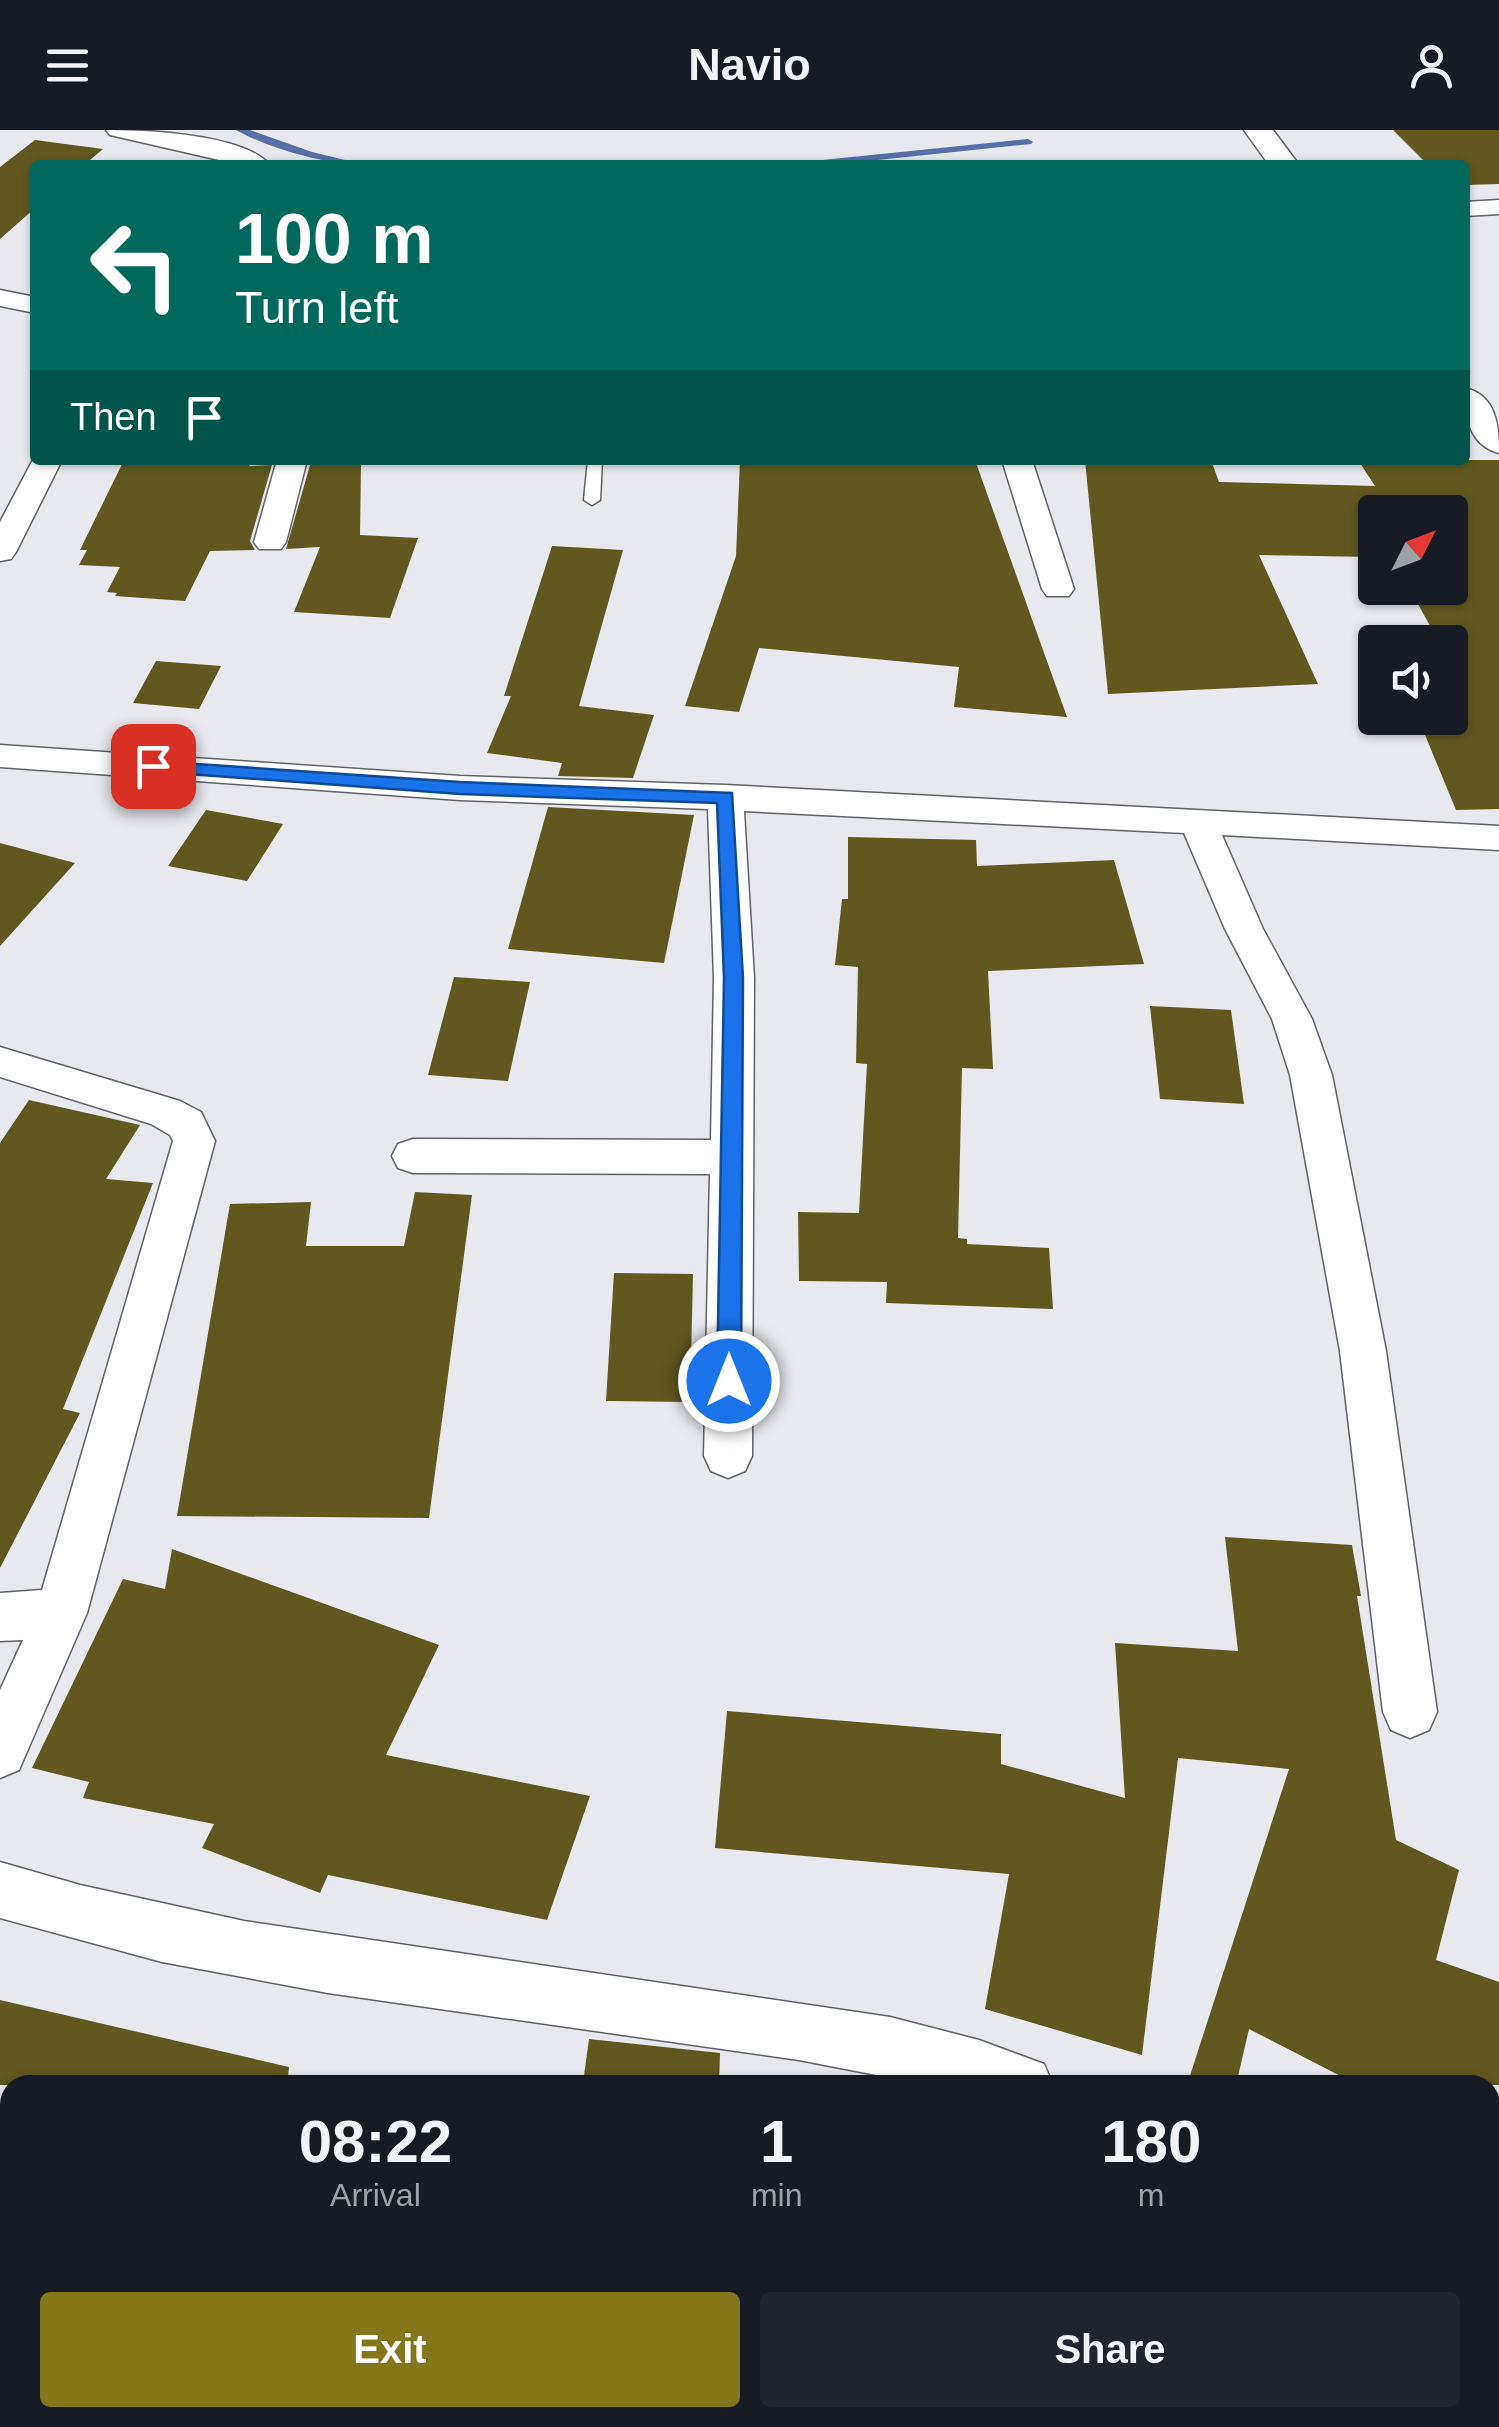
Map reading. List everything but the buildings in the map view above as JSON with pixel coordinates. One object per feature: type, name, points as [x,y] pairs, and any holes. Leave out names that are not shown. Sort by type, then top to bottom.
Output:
[{"type":"main road","points":[[1258,130],[1280,160]]},
{"type":"main road","points":[[1480,406],[1499,442]]},
{"type":"street","points":[[118,130],[250,160]]},
{"type":"street","points":[[1470,209],[1499,207]]},
{"type":"street","points":[[0,298],[30,304]]},
{"type":"street","points":[[0,552],[44,465]]},
{"type":"street","points":[[270,542],[291,465]]},
{"type":"street","points":[[1018,465],[1058,589]]},
{"type":"street","points":[[0,756],[460,788],[726,797],[1499,838]]},
{"type":"street","points":[[726,797],[734,978],[728,1456]]},
{"type":"street","points":[[1198,823],[1244,929],[1292,1019],[1311,1075],[1363,1352],[1410,1712]]},
{"type":"street","points":[[0,1062],[165,1112],[186,1124],[194,1141],[60,1613],[0,1751]]},
{"type":"street","points":[[413,1156],[731,1157]]},
{"type":"street","points":[[0,1616],[60,1613]]},
{"type":"street","points":[[0,1890],[80,1915],[348,1967],[856,2038],[998,2075]]},
{"type":"lane","points":[[592,500],[594,465]]},
{"type":"waterway","points":[[241,130],[338,160]]},
{"type":"waterway","points":[[852,160],[1028,142]]},
{"type":"route","points":[[153,766],[460,788],[726,797],[734,978],[729,1381]]}]
